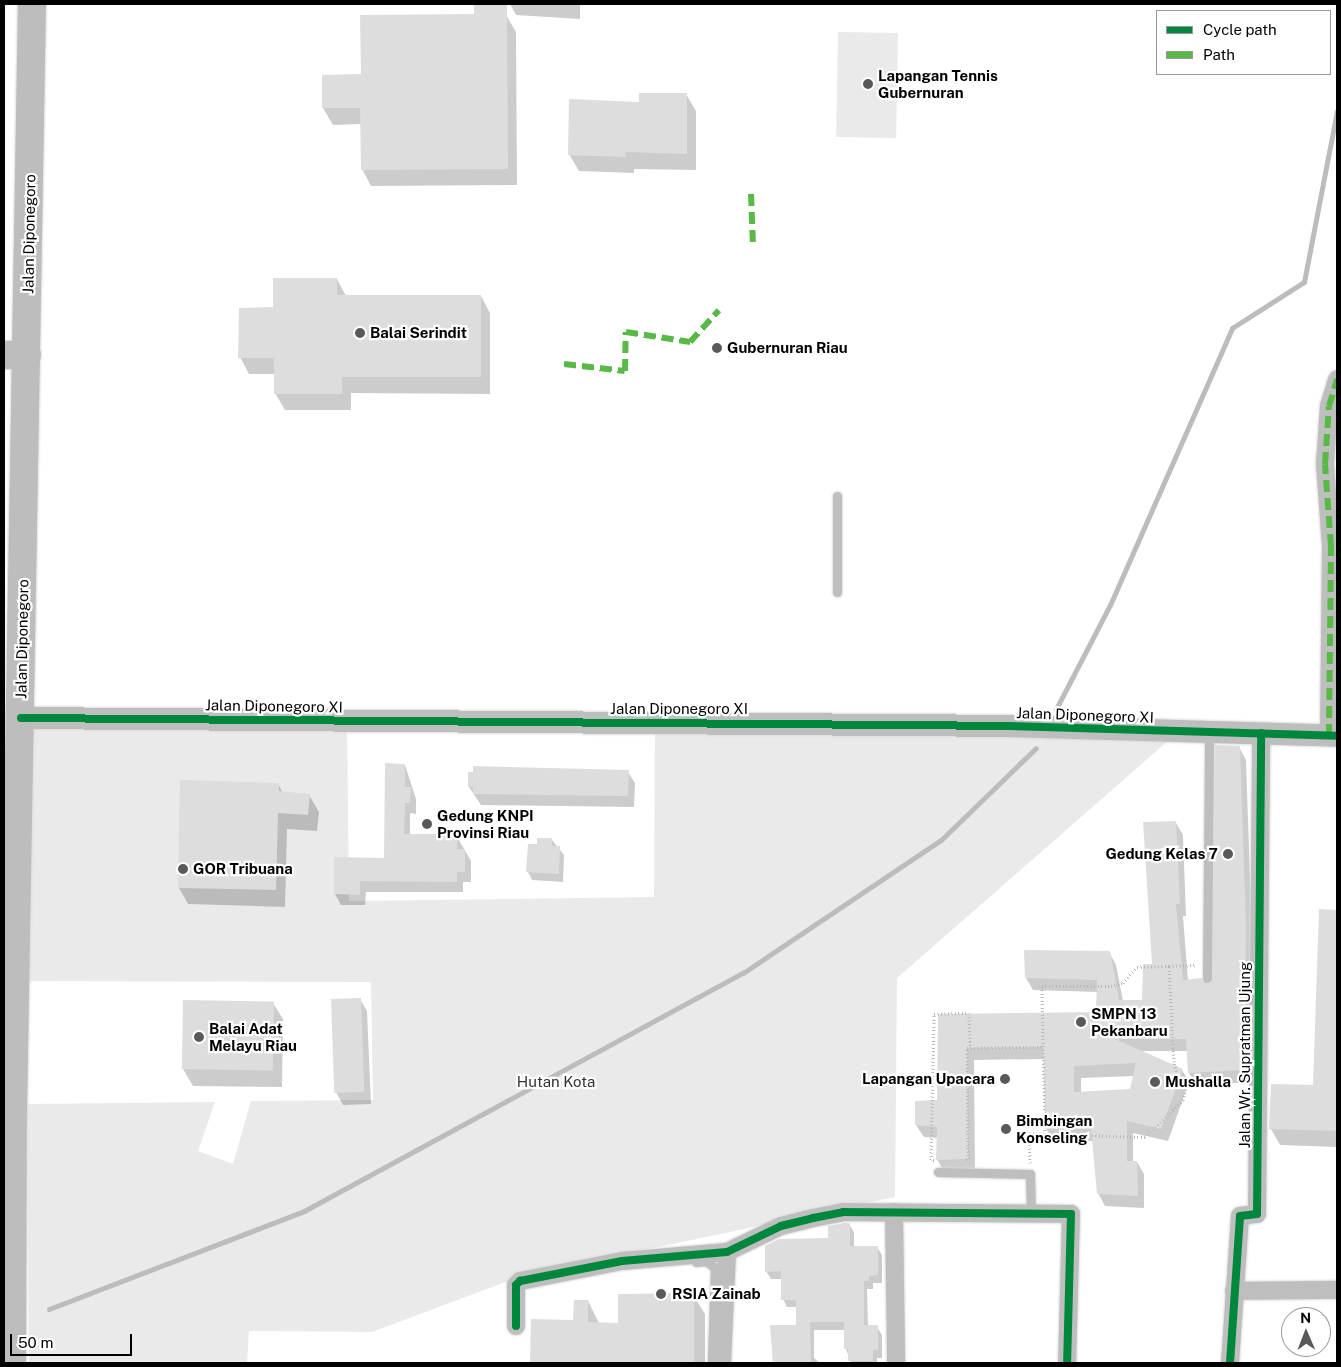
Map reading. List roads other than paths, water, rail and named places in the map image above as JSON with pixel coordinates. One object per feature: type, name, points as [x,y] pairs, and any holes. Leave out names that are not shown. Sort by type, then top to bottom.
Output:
[{"type":"main road","name":"Jalan Diponegoro","points":[[12,1363],[10,922],[21,718],[15,355],[32,4]]},
{"type":"street","points":[[1333,736],[1331,546],[1325,464],[1329,406],[1337,379]]},
{"type":"street","name":"Jalan Diponegoro XI","points":[[21,718],[1009,726],[1333,736]]},
{"type":"street","name":"Jalan Wr. Supratman Ujung","points":[[1230,1363],[1240,1216],[1256,1214],[1257,1197],[1261,733]]},
{"type":"street","points":[[516,1326],[517,1282],[676,1256],[727,1252],[781,1226],[843,1212],[1071,1214],[1068,1363]]},
{"type":"street","points":[[894,1212],[896,1363]]},
{"type":"street","points":[[722,1363],[727,1252]]},
{"type":"street","points":[[1234,1291],[1337,1290]]},
{"type":"lane","points":[[837,496],[837,592]]},
{"type":"lane","points":[[1207,978],[1209,732]]},
{"type":"lane","points":[[938,1172],[1030,1174],[1031,1214]]},
{"type":"lane","points":[[676,1256],[686,1263],[706,1261],[715,1268],[712,1360],[715,1363]]},
{"type":"waterway","points":[[1056,709],[1110,605],[1232,328],[1304,282],[1337,111]]},
{"type":"waterway","points":[[49,1309],[304,1211],[743,973],[941,840],[1036,748]]},
{"type":"place","name":"Lapangan Tennis Gubernuran","points":[[868,84]]},
{"type":"place","name":"Balai Serindit","points":[[360,333]]},
{"type":"place","name":"Gubernuran Riau","points":[[717,348]]},
{"type":"place","name":"Gedung KNPI Provinsi Riau","points":[[427,824]]},
{"type":"place","name":"Gedung Kelas 7","points":[[1228,854]]},
{"type":"place","name":"GOR Tribuana","points":[[183,869]]},
{"type":"place","name":"SMPN 13 Pekanbaru","points":[[1081,1022]]},
{"type":"place","name":"Balai Adat Melayu Riau","points":[[199,1037]]},
{"type":"place","name":"Lapangan Upacara","points":[[1005,1079]]},
{"type":"place","name":"Mushalla","points":[[1155,1082]]},
{"type":"place","name":"Bimbingan Konseling","points":[[1006,1129]]},
{"type":"place","name":"RSIA Zainab","points":[[661,1294]]},
{"type":"park label","name":"Hutan Kota","points":[[556,1082]]}]
